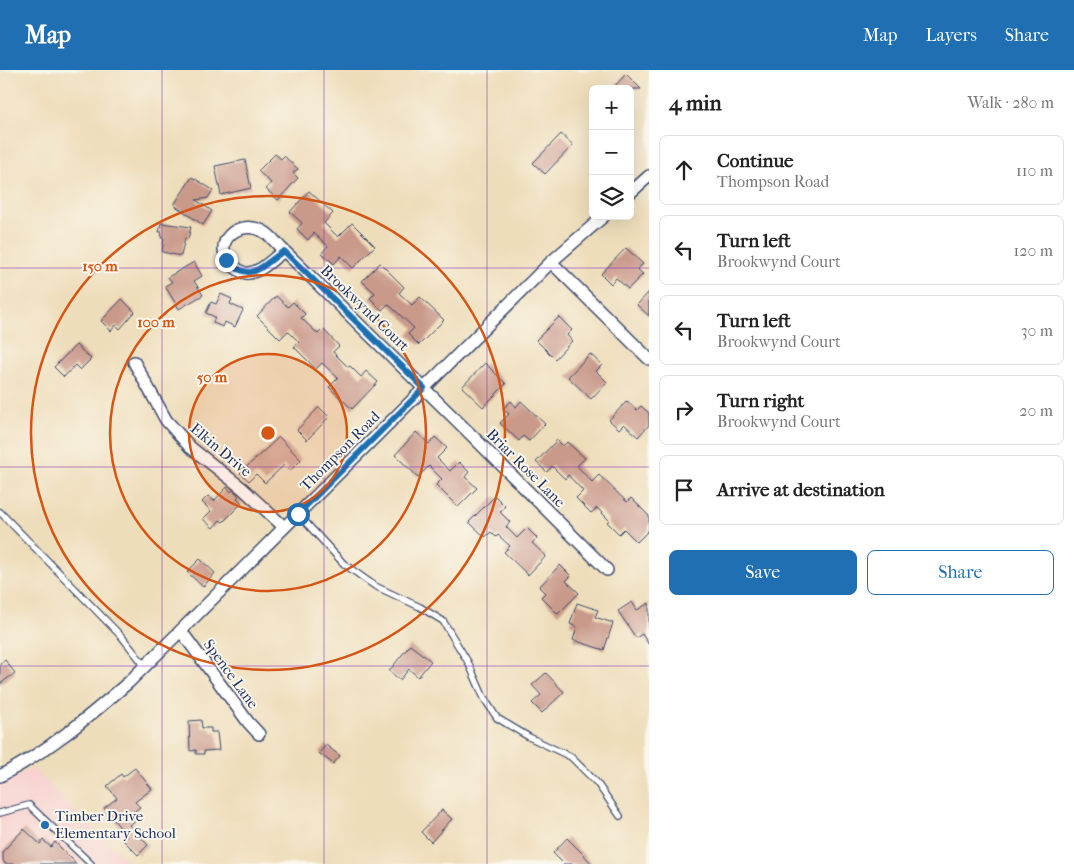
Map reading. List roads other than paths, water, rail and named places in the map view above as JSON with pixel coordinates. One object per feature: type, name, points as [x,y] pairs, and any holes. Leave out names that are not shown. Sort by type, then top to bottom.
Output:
[{"type":"street","points":[[634,189],[649,176]]},
{"type":"street","name":"Thompson Road","points":[[0,776],[30,760],[78,726],[145,666],[552,262],[599,220]]},
{"type":"street","name":"Brookwynd Court","points":[[284,251],[260,269],[249,273],[241,272],[226,260],[224,242],[229,234],[246,226],[265,233],[284,251],[424,388]]},
{"type":"street","points":[[552,262],[649,359]]},
{"type":"street","name":"Elkin Drive","points":[[134,362],[166,420],[190,447],[242,488],[284,527]]},
{"type":"street","name":"Briar Rose Lane","points":[[424,388],[607,570]]},
{"type":"street","name":"Spence Lane","points":[[180,631],[259,734]]},
{"type":"lane","points":[[0,512],[122,637],[145,666]]},
{"type":"lane","points":[[298,514],[344,564],[375,586],[420,607],[443,621],[468,662],[484,698],[497,718],[529,737],[571,757],[597,782],[620,816]]},
{"type":"lane","points":[[0,813],[29,805],[91,864]]},
{"type":"place","name":"Timber Drive Elementary School","points":[[45,825]]}]
